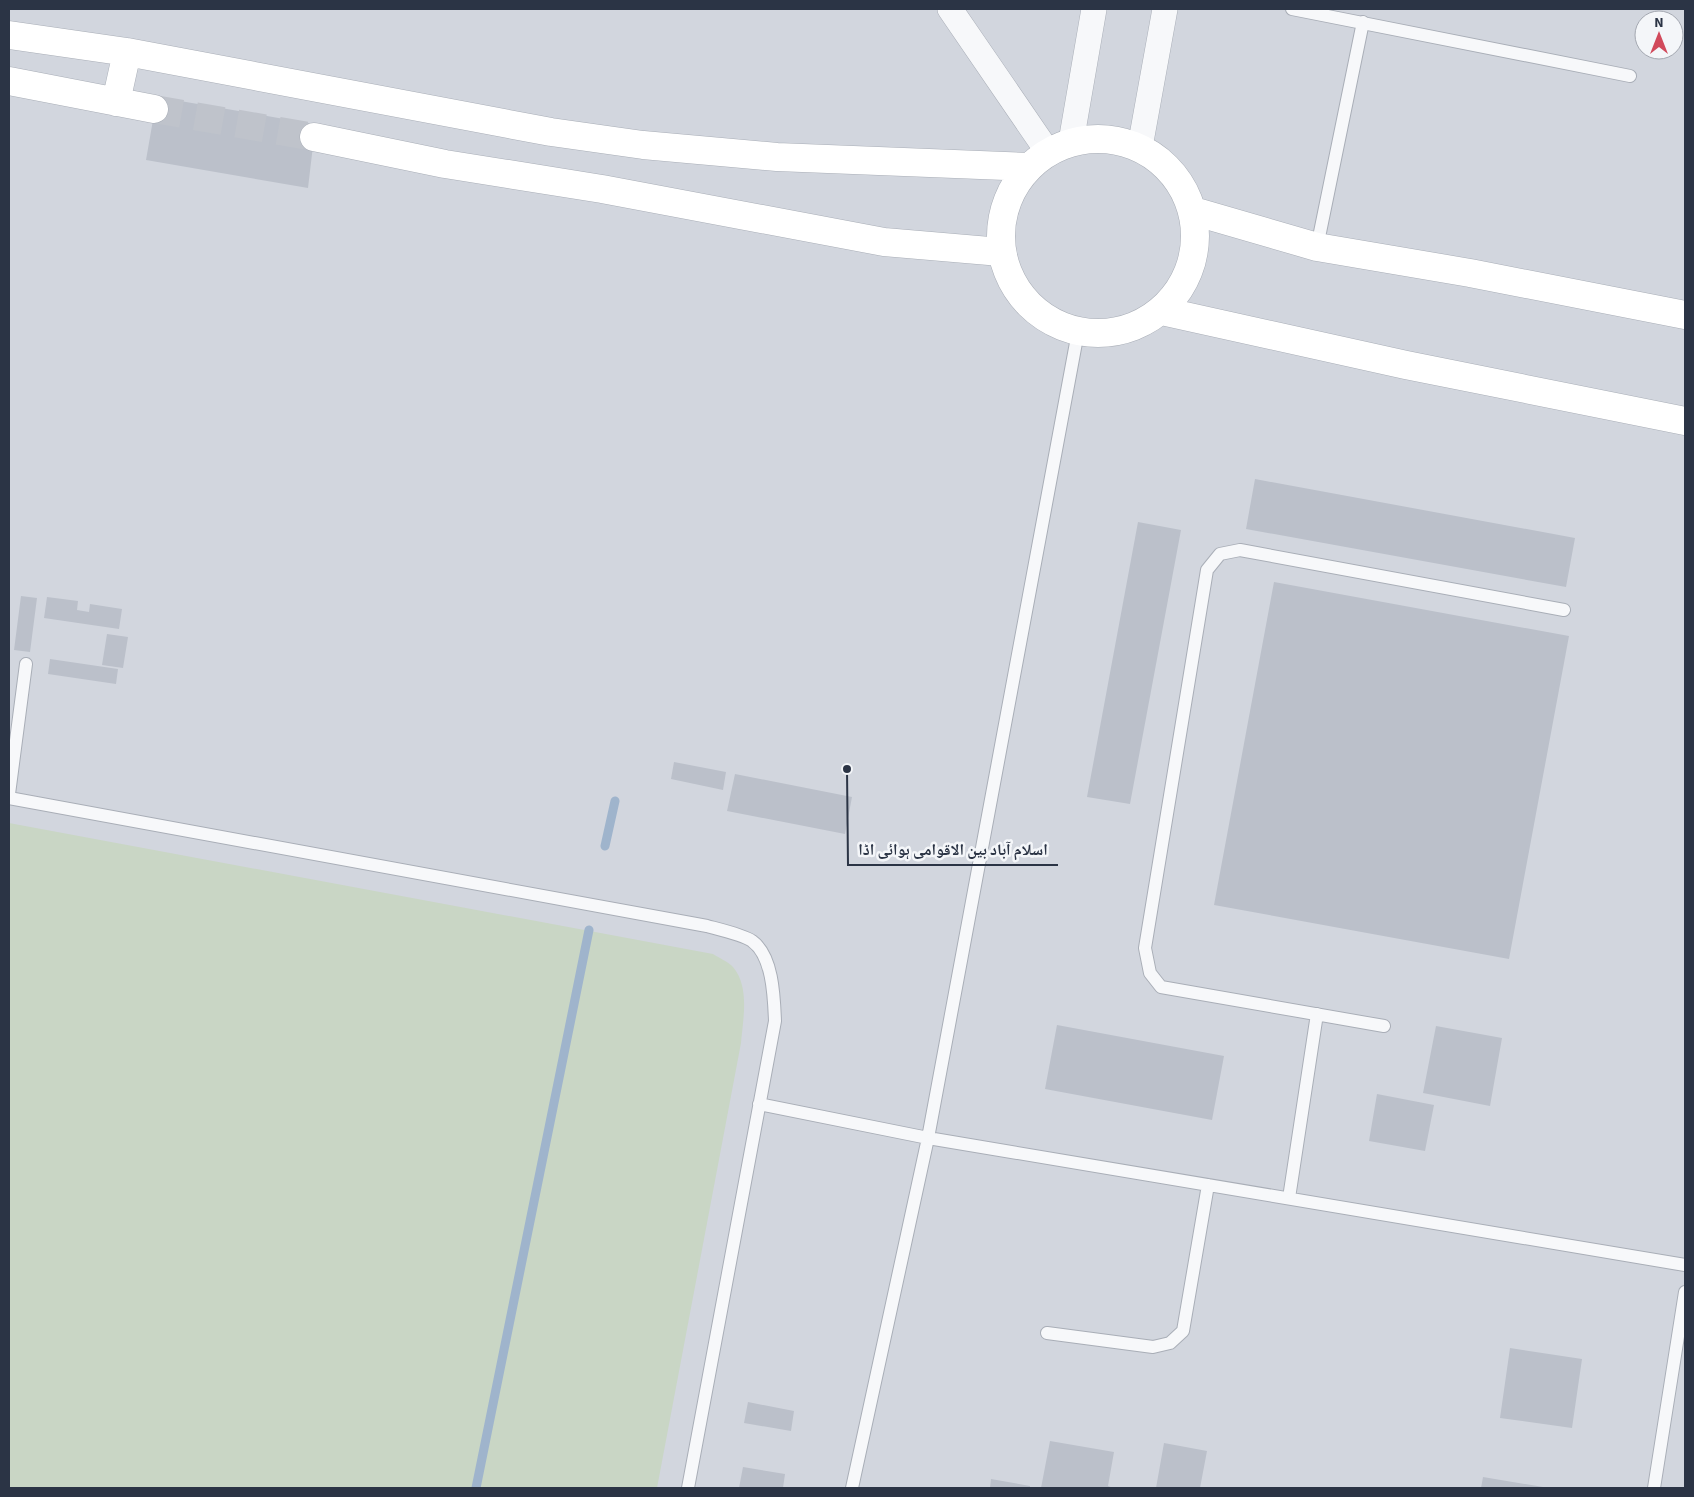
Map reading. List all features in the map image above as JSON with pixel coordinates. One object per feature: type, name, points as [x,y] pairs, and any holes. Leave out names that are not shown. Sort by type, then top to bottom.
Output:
[{"type":"street","points":[[950,9],[1049,154]]},
{"type":"street","points":[[9,34],[127,52],[552,132],[643,145],[777,156],[1049,154],[1096,139],[1121,141],[1140,147],[1166,166],[1183,187],[1193,211],[1196,238],[1192,268],[1180,290],[1162,310],[1137,326],[1108,333],[1078,332],[1051,322],[1028,304],[1010,280],[1001,252],[1001,222],[1010,192],[1049,154],[1094,9]]},
{"type":"street","points":[[1140,147],[1165,9]]},
{"type":"street","points":[[116,102],[127,52]]},
{"type":"street","points":[[9,81],[154,109]]},
{"type":"street","points":[[314,137],[445,164],[602,189],[884,242],[1001,252]]},
{"type":"street","points":[[1193,211],[1317,247],[1470,273],[1685,315]]},
{"type":"street","points":[[1162,310],[1397,363],[1685,422]]},
{"type":"lane","points":[[1292,9],[1630,76]]},
{"type":"lane","points":[[1317,247],[1362,22]]},
{"type":"lane","points":[[852,1488],[928,1138],[1078,332]]},
{"type":"lane","points":[[1384,1026],[1161,987],[1150,973],[1145,948],[1207,570],[1220,554],[1240,550],[1564,610]]},
{"type":"lane","points":[[9,794],[26,664]]},
{"type":"lane","points":[[9,798],[707,926],[752,940],[763,954],[769,971],[774,996],[775,1021],[688,1488]]},
{"type":"lane","points":[[1289,1198],[1317,1014]]},
{"type":"lane","points":[[759,1104],[928,1138],[1685,1265]]},
{"type":"lane","points":[[1047,1333],[1153,1347],[1170,1343],[1183,1331],[1208,1185]]},
{"type":"lane","points":[[1654,1488],[1685,1292]]},
{"type":"shaded area","points":[[9,9],[1685,9],[1685,1488],[9,1488]]},
{"type":"green space","points":[[9,823],[713,954],[731,965],[738,975],[744,994],[741,1043],[657,1488],[9,1488]]},
{"type":"building","points":[[157,97],[319,125],[314,137],[308,188],[146,160]]},
{"type":"building","points":[[1255,479],[1575,538],[1566,587],[1246,529]]},
{"type":"building","points":[[1138,522],[1181,530],[1130,804],[1087,797]]},
{"type":"building","points":[[1274,582],[1569,636],[1509,959],[1214,905]]},
{"type":"building","points":[[21,596],[37,598],[30,652],[14,650]]},
{"type":"building","points":[[47,597],[78,601],[77,610],[89,612],[90,604],[122,609],[119,629],[44,618]]},
{"type":"building","points":[[107,634],[128,637],[123,668],[102,665]]},
{"type":"building","points":[[50,659],[118,669],[116,684],[48,674]]},
{"type":"building","points":[[674,762],[726,772],[723,790],[671,779]]},
{"type":"building","points":[[735,774],[852,797],[845,834],[727,811]]},
{"type":"building","points":[[1057,1025],[1224,1056],[1212,1120],[1045,1089]]},
{"type":"building","points":[[1436,1026],[1502,1038],[1490,1106],[1423,1093]]},
{"type":"building","points":[[1377,1094],[1434,1105],[1425,1151],[1369,1141]]},
{"type":"building","points":[[1510,1348],[1582,1359],[1572,1428],[1500,1418]]},
{"type":"building","points":[[748,1402],[794,1411],[791,1431],[744,1423]]},
{"type":"building","points":[[1050,1441],[1114,1452],[1108,1486],[1113,1488],[1041,1488]]},
{"type":"building","points":[[1164,1443],[1207,1451],[1200,1488],[1156,1488]]},
{"type":"building","points":[[743,1467],[785,1474],[783,1488],[739,1488]]},
{"type":"building","points":[[1483,1477],[1543,1487],[1543,1488],[1481,1488]]},
{"type":"building","points":[[991,1479],[1030,1486],[1030,1488],[990,1488]]},
{"type":"waterway","points":[[605,846],[615,801]]},
{"type":"waterway","points":[[476,1488],[589,930]]},
{"type":"tunnel","points":[[154,109],[314,137]]},
{"type":"place","name":"اسلام آباد بین الاقوامی ہوائی اڈا","points":[[847,769]]}]
